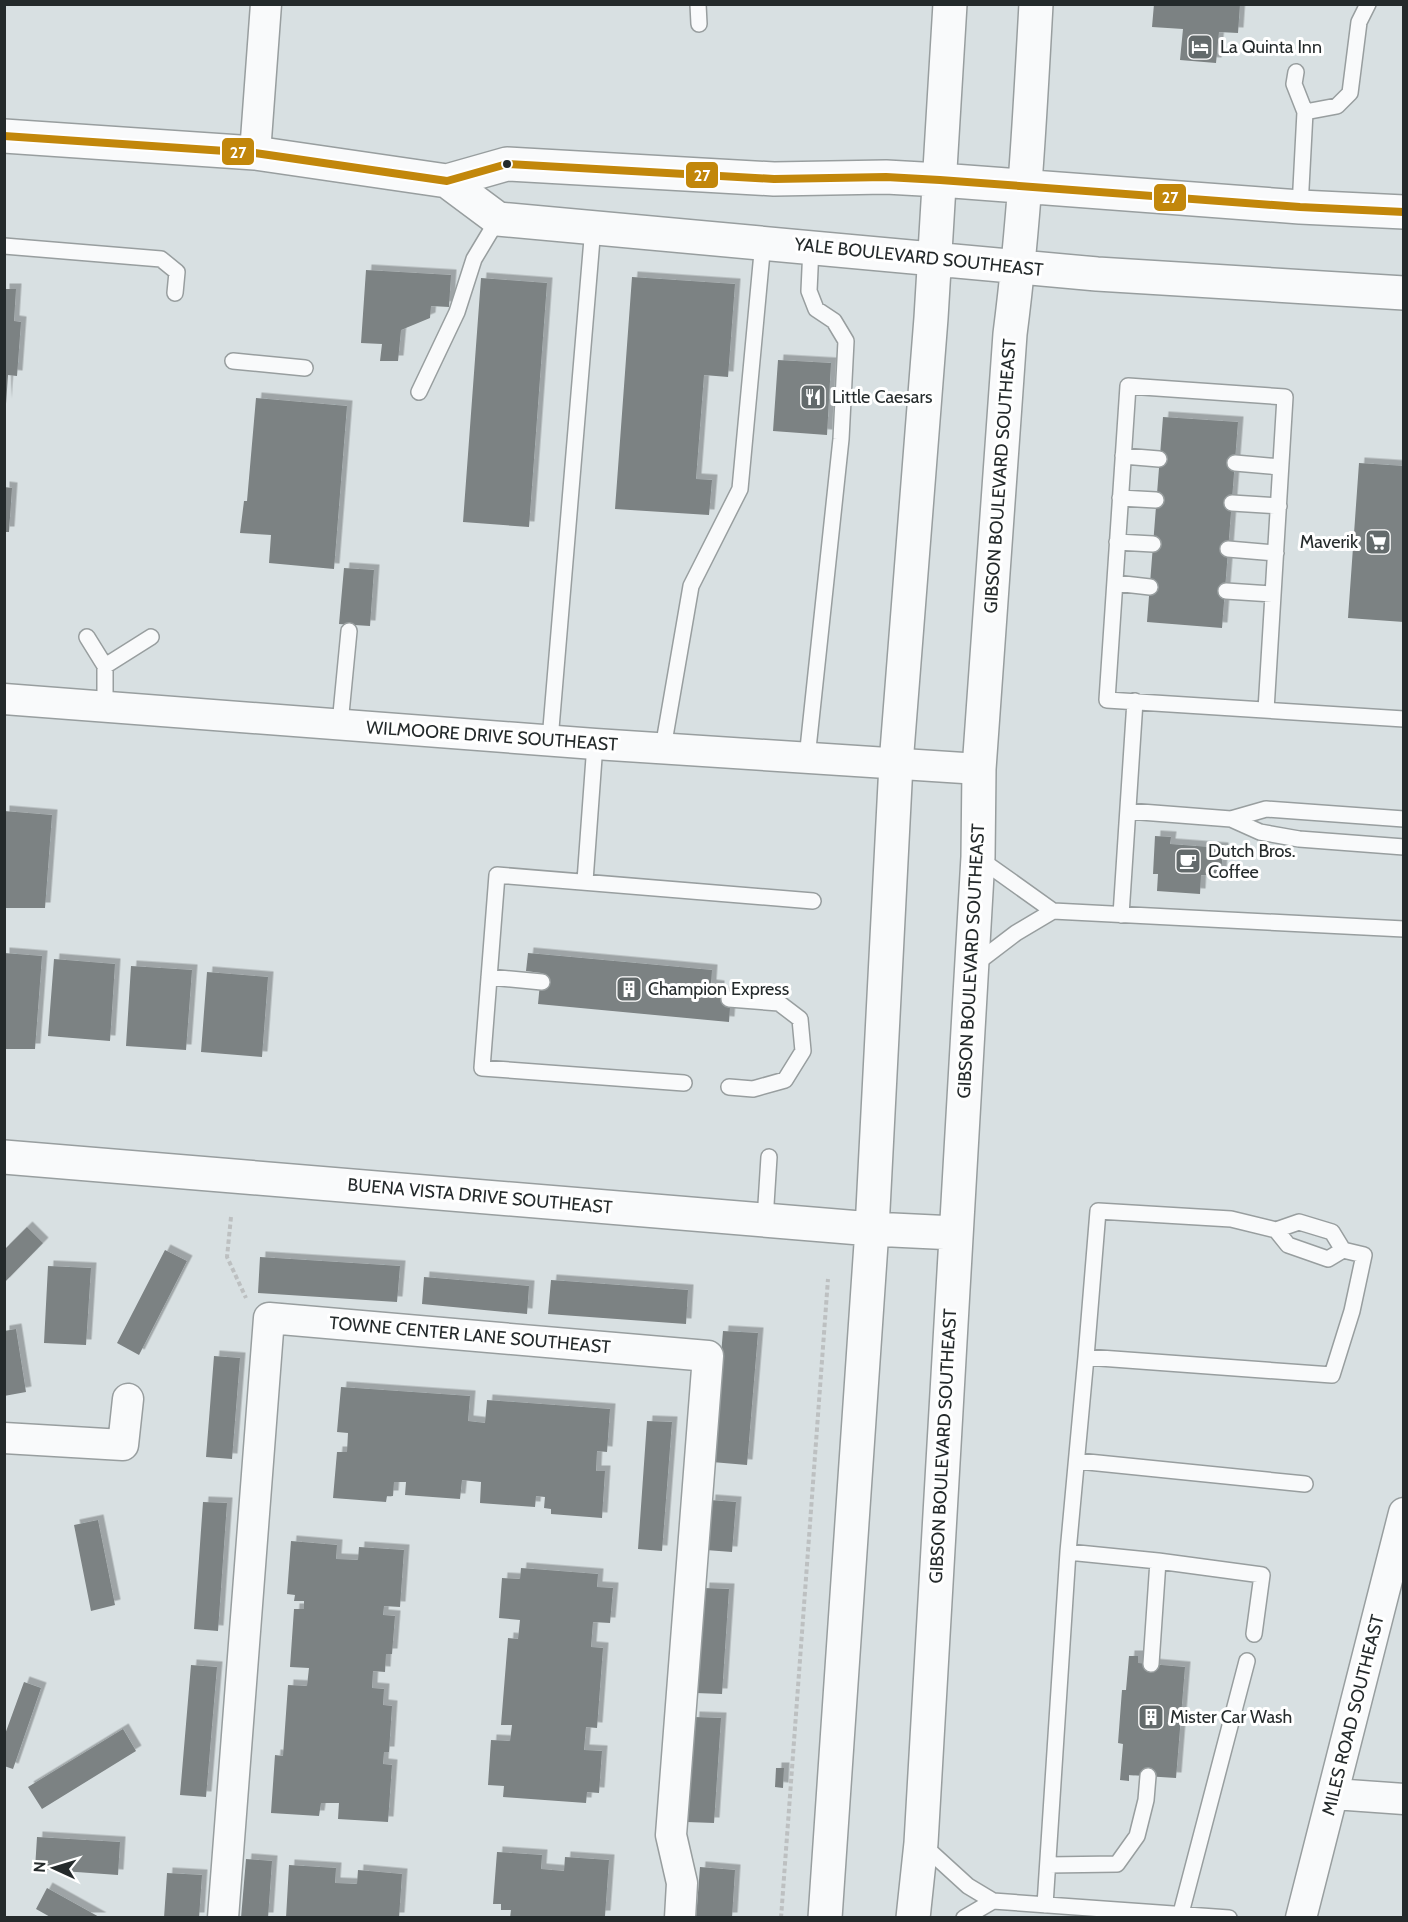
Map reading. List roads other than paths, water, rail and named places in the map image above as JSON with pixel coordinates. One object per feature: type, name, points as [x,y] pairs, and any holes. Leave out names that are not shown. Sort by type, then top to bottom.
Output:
[{"type":"main road","points":[[825,1917],[872,1228],[896,764],[935,260],[950,4]]},
{"type":"main road","name":"GIBSON BOULEVARD SOUTHEAST","points":[[913,1917],[921,1843],[972,967],[978,857],[979,769],[1010,334],[1019,267],[1036,4]]},
{"type":"main road","points":[[4,136],[255,153],[447,181],[507,164],[774,180],[886,177],[1300,207],[1404,212]]},
{"type":"main road","points":[[447,181],[498,219]]},
{"type":"main road","name":"YALE BOULEVARD SOUTHEAST","points":[[498,219],[1019,267],[1404,293]]},
{"type":"main road","name":"BUENA VISTA DRIVE SOUTHEAST","points":[[4,1157],[765,1220],[955,1233]]},
{"type":"street","points":[[255,153],[266,4]]},
{"type":"street","name":"WILMOORE DRIVE SOUTHEAST","points":[[4,699],[596,744],[979,769]]},
{"type":"street","name":"TOWNE CENTER LANE SOUTHEAST","points":[[223,1917],[269,1318],[708,1356],[671,1835],[682,1883],[680,1917]]},
{"type":"street","points":[[4,1438],[123,1445],[128,1399]]},
{"type":"street","name":"MILES ROAD SOUTHEAST","points":[[1301,1917],[1404,1513]]},
{"type":"street","points":[[1334,1794],[1404,1799]]},
{"type":"lane","points":[[698,4],[699,24]]},
{"type":"lane","points":[[1305,112],[1337,106],[1350,93],[1359,22],[1368,4]]},
{"type":"lane","points":[[1296,72],[1294,84],[1305,112],[1300,207]]},
{"type":"lane","points":[[419,392],[457,312],[474,259],[498,219]]},
{"type":"lane","points":[[550,740],[593,227]]},
{"type":"lane","points":[[663,748],[691,586],[740,489],[763,242]]},
{"type":"lane","points":[[4,246],[161,260],[177,273],[176,293]]},
{"type":"lane","points":[[807,758],[841,439],[846,341],[834,321],[816,309],[809,291],[811,247]]},
{"type":"lane","points":[[233,361],[305,368]]},
{"type":"lane","points":[[1266,710],[1285,397],[1128,386],[1107,700],[1404,719]]},
{"type":"lane","points":[[1123,456],[1159,459]]},
{"type":"lane","points":[[1235,463],[1280,467]]},
{"type":"lane","points":[[1120,498],[1156,500]]},
{"type":"lane","points":[[1232,503],[1279,506]]},
{"type":"lane","points":[[1117,542],[1153,544]]},
{"type":"lane","points":[[1228,549],[1276,553]]},
{"type":"lane","points":[[1115,583],[1150,587]]},
{"type":"lane","points":[[1226,591],[1273,594]]},
{"type":"lane","points":[[340,724],[349,631]]},
{"type":"lane","points":[[105,666],[151,637]]},
{"type":"lane","points":[[87,638],[105,666],[105,706]]},
{"type":"lane","points":[[1121,915],[1135,701]]},
{"type":"lane","points":[[585,882],[596,744]]},
{"type":"lane","points":[[1231,819],[1266,809],[1404,819]]},
{"type":"lane","points":[[1128,811],[1231,819],[1260,832],[1299,839],[1404,847]]},
{"type":"lane","points":[[978,857],[1053,911],[1404,929]]},
{"type":"lane","points":[[684,1083],[482,1068],[497,875],[813,901]]},
{"type":"lane","points":[[972,967],[1016,933],[1053,911]]},
{"type":"lane","points":[[489,977],[542,982]]},
{"type":"lane","points":[[729,999],[779,1003],[800,1019],[803,1051],[785,1080],[753,1089],[729,1087]]},
{"type":"lane","points":[[765,1220],[769,1157]]},
{"type":"lane","points":[[1045,1905],[1068,1552],[1078,1461],[1098,1212],[1231,1219],[1276,1230],[1299,1222],[1332,1232],[1343,1250]]},
{"type":"lane","points":[[1086,1357],[1332,1374],[1352,1311],[1364,1255],[1343,1250],[1328,1259],[1288,1245],[1276,1230]]},
{"type":"lane","points":[[1078,1461],[1305,1484]]},
{"type":"lane","points":[[1068,1552],[1262,1575],[1254,1634]]},
{"type":"lane","points":[[1150,1664],[1158,1561]]},
{"type":"lane","points":[[1181,1913],[1247,1661]]},
{"type":"lane","points":[[1048,1865],[1117,1864],[1137,1836],[1146,1800],[1148,1776]]},
{"type":"lane","points":[[921,1843],[968,1886],[993,1901],[1229,1917]]},
{"type":"lane","points":[[964,1917],[993,1901]]},
{"type":"place","name":"La Quinta Inn","points":[[1200,47]]},
{"type":"place","name":"Little Caesars","points":[[813,397]]},
{"type":"place","name":"Maverik","points":[[1378,542]]},
{"type":"place","name":"Dutch Bros. Coffee","points":[[1188,861]]},
{"type":"place","name":"Champion Express","points":[[629,989]]},
{"type":"place","name":"Mister Car Wash","points":[[1151,1717]]}]
